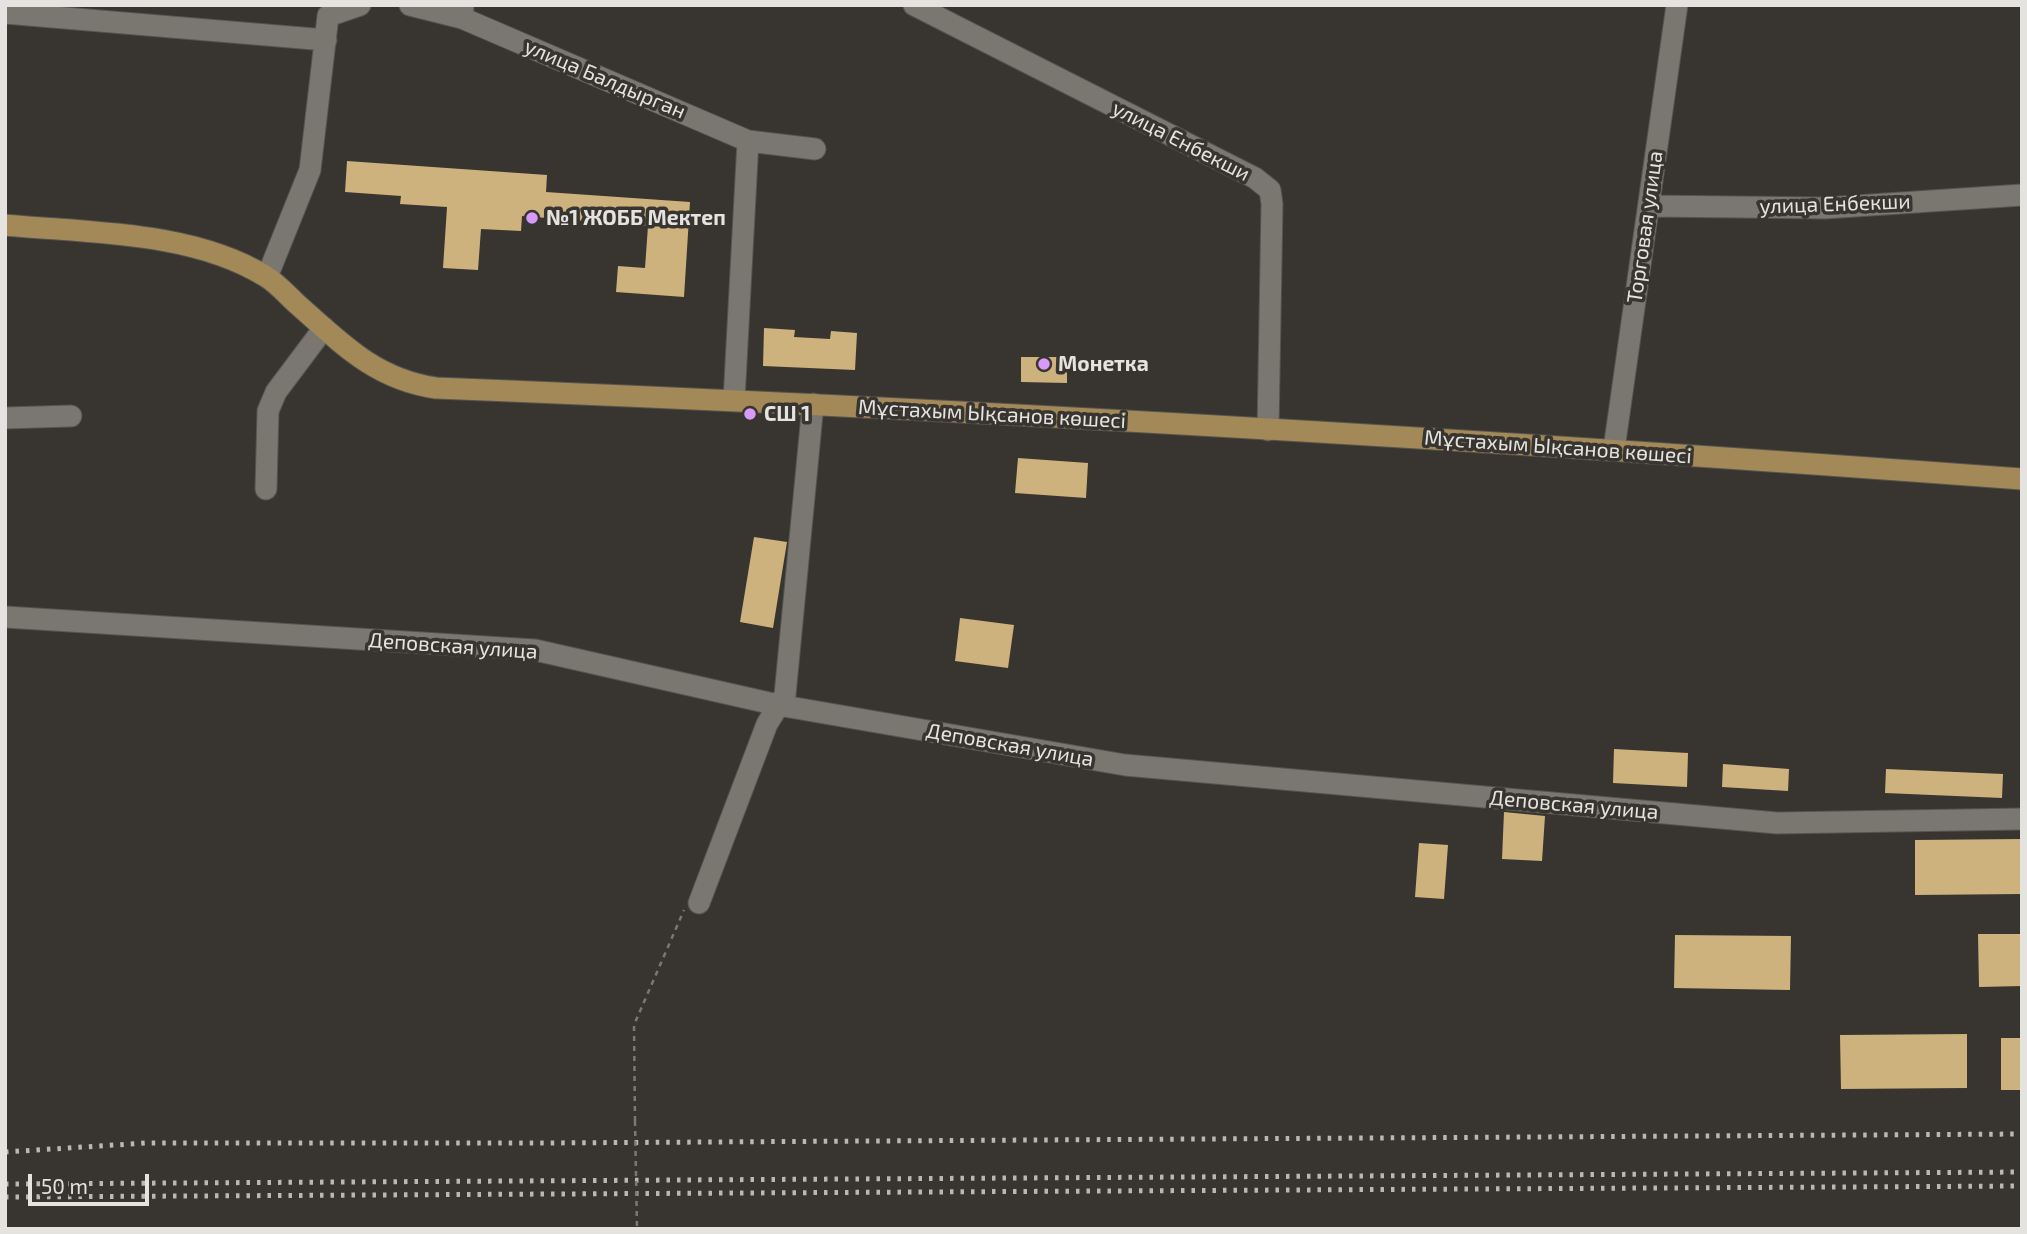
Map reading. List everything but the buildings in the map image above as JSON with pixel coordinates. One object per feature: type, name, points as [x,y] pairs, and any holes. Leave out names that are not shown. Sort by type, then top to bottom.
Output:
[{"type":"main road","name":"Мұстахым Ықсанов көшесі","points":[[5,225],[148,239],[187,246],[233,259],[267,277],[324,328],[376,369],[412,384],[436,388],[813,404],[1614,449],[2022,479]]},
{"type":"street","points":[[267,277],[310,170],[329,11],[360,5]]},
{"type":"street","name":"улица Балдырган","points":[[410,5],[463,12],[748,141],[815,149]]},
{"type":"street","name":"улица Енбекши","points":[[914,5],[1255,178],[1270,190],[1272,204],[1268,430]]},
{"type":"street","name":"Торговая улица","points":[[1614,449],[1677,5]]},
{"type":"street","points":[[5,13],[326,40]]},
{"type":"street","points":[[734,400],[748,141]]},
{"type":"street","name":"улица Енбекши","points":[[1648,206],[1825,208],[2022,195]]},
{"type":"street","points":[[266,489],[268,411],[276,392],[324,328]]},
{"type":"street","points":[[700,899],[767,724],[786,689],[813,404]]},
{"type":"street","points":[[5,418],[71,415]]},
{"type":"street","name":"Деповская улица","points":[[5,617],[535,650],[778,705],[1125,765],[1777,822],[2022,819]]},
{"type":"path","points":[[637,1229],[634,1025],[682,913],[690,902],[700,899]]},
{"type":"railway","points":[[5,1152],[146,1143],[2022,1134]]},
{"type":"railway","points":[[5,1184],[2022,1172]]},
{"type":"railway","points":[[5,1197],[2022,1186]]},
{"type":"place","name":"№1 ЖОББ Мектеп","points":[[532,218]]},
{"type":"place","name":"Монетка","points":[[1044,364]]},
{"type":"place","name":"СШ 1","points":[[750,414]]}]
